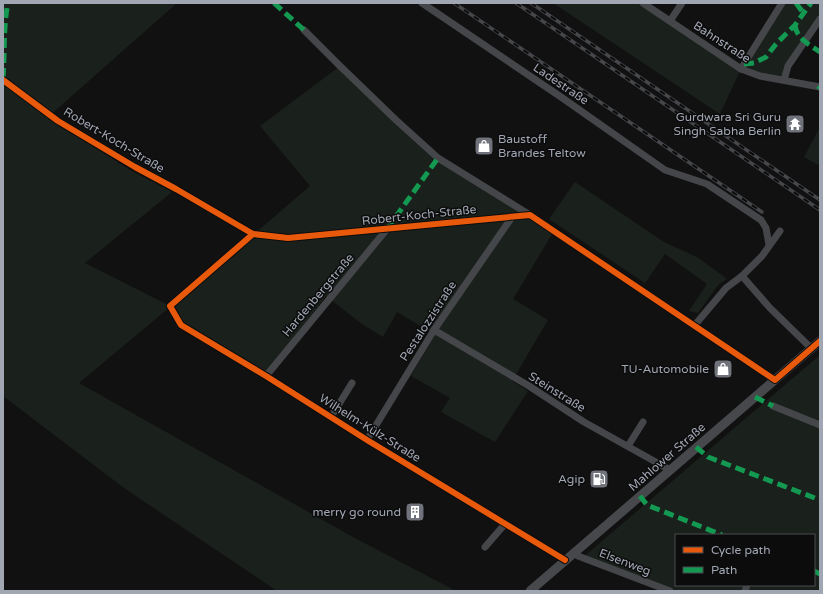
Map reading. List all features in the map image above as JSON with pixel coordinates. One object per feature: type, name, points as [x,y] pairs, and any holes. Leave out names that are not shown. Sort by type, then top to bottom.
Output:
[{"type":"main road","name":"Mahlower Straße","points":[[530,591],[820,341]]},
{"type":"street","name":"Ladestraße","points":[[422,3],[561,97],[665,170],[707,184],[761,220],[766,228],[769,245]]},
{"type":"street","name":"Bahnstraße","points":[[643,3],[741,69],[760,76],[820,87]]},
{"type":"street","points":[[670,21],[682,3]]},
{"type":"street","points":[[741,69],[782,3]]},
{"type":"street","points":[[784,80],[788,66],[820,19]]},
{"type":"street","points":[[304,30],[380,105],[438,158],[530,215],[775,380]]},
{"type":"street","name":"Robert-Koch-Straße","points":[[3,80],[58,120],[135,167],[253,234],[288,238],[530,215]]},
{"type":"street","name":"Pestalozzistraße","points":[[367,440],[434,330],[512,217]]},
{"type":"street","name":"Hardenbergstraße","points":[[266,376],[387,229]]},
{"type":"street","points":[[694,326],[726,288],[742,276],[762,256],[780,231]]},
{"type":"street","name":"Wilhelm-Külz-Straße","points":[[253,234],[170,306],[180,325],[266,376],[367,440],[565,560]]},
{"type":"street","points":[[742,276],[770,308],[811,348]]},
{"type":"street","name":"Steinstraße","points":[[434,330],[529,386],[584,422],[670,470]]},
{"type":"street","points":[[331,417],[352,383]]},
{"type":"street","points":[[773,406],[820,425]]},
{"type":"street","points":[[628,446],[643,422]]},
{"type":"street","points":[[485,547],[506,524]]},
{"type":"street","name":"Elsenweg","points":[[574,552],[578,556],[670,591]]},
{"type":"shaded area","points":[[3,3],[177,3],[48,117],[130,170],[172,192],[85,263],[170,306],[310,186],[260,126],[340,66],[438,158],[554,231],[513,299],[548,320],[512,381],[528,391],[495,442],[441,412],[450,398],[411,376],[435,335],[397,312],[383,337],[362,324],[326,296],[266,373],[183,323],[170,307],[79,383],[353,537],[456,591],[277,591],[124,488],[3,396]]},
{"type":"shaded area","points":[[553,3],[643,3],[740,71],[720,114]]},
{"type":"shaded area","points":[[782,3],[820,3],[820,19],[788,66],[784,80],[760,76],[749,68],[741,69]]},
{"type":"shaded area","points":[[820,127],[820,166],[804,157]]},
{"type":"shaded area","points":[[575,182],[664,242],[697,257],[727,279],[719,284],[698,313],[689,311],[707,284],[665,254],[645,283],[549,219]]},
{"type":"shaded area","points":[[820,355],[820,591],[667,591],[581,559]]},
{"type":"railway","points":[[454,3],[762,212]]},
{"type":"railway","points":[[516,3],[820,210]]},
{"type":"railway","points":[[531,3],[820,200]]},
{"type":"marked path","points":[[3,78],[6,12],[8,3]]},
{"type":"marked path","points":[[274,3],[304,30]]},
{"type":"marked path","points":[[796,3],[804,14]]},
{"type":"marked path","points":[[744,64],[754,63],[766,57],[776,44],[795,25],[811,3]]},
{"type":"marked path","points":[[795,25],[798,34],[808,44],[820,52]]},
{"type":"marked path","points":[[387,229],[438,158]]},
{"type":"marked path","points":[[755,397],[773,406]]},
{"type":"marked path","points":[[696,447],[708,457],[820,500]]},
{"type":"marked path","points":[[640,496],[647,505],[720,534]]},
{"type":"marked path","points":[[815,572],[820,574]]},
{"type":"cycle path","points":[[3,80],[58,121],[253,234],[288,238],[530,215],[775,380],[820,341]]},
{"type":"cycle path","points":[[253,234],[170,306],[181,325],[565,560]]},
{"type":"place","name":"Gurdwara Sri Guru Singh Sabha Berlin","points":[[795,124]]},
{"type":"place","name":"Baustoff Brandes Teltow","points":[[484,146]]},
{"type":"place","name":"TU-Automobile","points":[[723,369]]},
{"type":"place","name":"Agip","points":[[599,479]]},
{"type":"place","name":"merry go round","points":[[415,512]]}]
